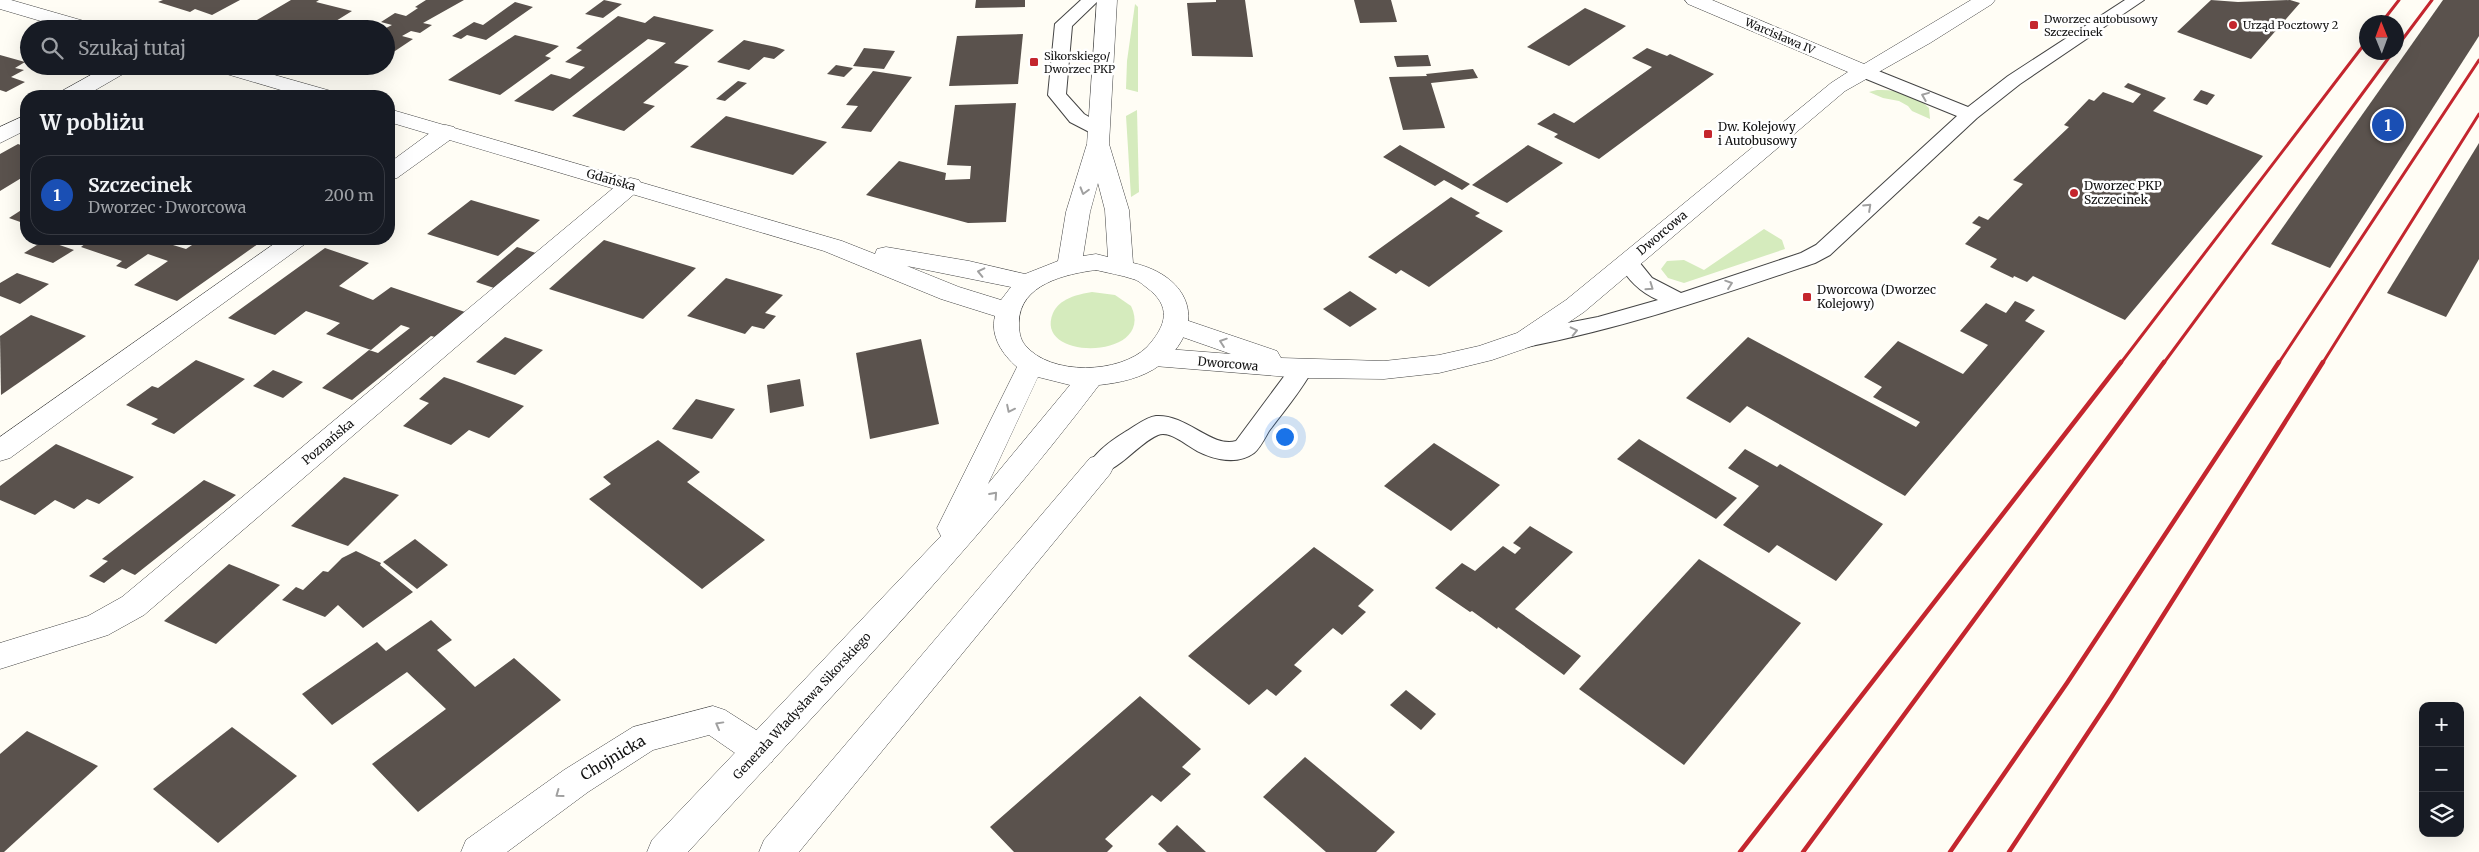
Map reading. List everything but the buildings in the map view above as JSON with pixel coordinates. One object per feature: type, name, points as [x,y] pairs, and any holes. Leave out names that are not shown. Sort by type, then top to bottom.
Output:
[{"type":"street","points":[[1069,265],[1078,212],[1099,138],[1108,0]]},
{"type":"street","name":"Warcisława IV","points":[[1695,0],[1865,72]]},
{"type":"street","name":"Dworcowa","points":[[1154,357],[1302,370],[1384,370],[1439,364],[1483,354],[1526,339],[1575,306],[1838,87],[1985,0]]},
{"type":"street","points":[[0,2],[61,20]]},
{"type":"street","points":[[81,90],[107,75]]},
{"type":"street","points":[[251,75],[302,90]]},
{"type":"street","name":"Gdańska","points":[[395,117],[833,246],[950,293],[1008,311]]},
{"type":"street","points":[[0,136],[20,124]]},
{"type":"street","points":[[395,169],[446,132]]},
{"type":"street","points":[[1099,138],[1117,210],[1121,264]]},
{"type":"street","name":"Poznańska","points":[[0,656],[97,626],[133,606],[631,185]]},
{"type":"street","points":[[0,451],[289,245]]},
{"type":"street","name":"Gdańska","points":[[833,246],[969,269],[1029,283]]},
{"type":"street","points":[[1096,262],[1121,264],[1147,273],[1166,287],[1177,305],[1177,326],[1169,342],[1154,357],[1135,369],[1113,376],[1089,379],[1058,376],[1031,366],[1017,354],[1008,340],[1005,326],[1008,311],[1016,296],[1029,283],[1047,273],[1069,265],[1096,262]]},
{"type":"street","name":"Dworcowa","points":[[1177,326],[1302,370]]},
{"type":"street","name":"Generała Władysława Sikorskiego","points":[[938,558],[1031,366]]},
{"type":"street","name":"Generała Władysława Sikorskiego","points":[[665,852],[905,598],[938,558],[1039,445],[1089,379]]},
{"type":"street","points":[[777,852],[1100,466]]},
{"type":"street","name":"Chojnicka","points":[[480,852],[576,781],[645,737],[713,720],[760,751]]},
{"type":"lane","points":[[1091,0],[1083,5],[1064,24],[1057,95],[1077,118],[1099,138]]},
{"type":"lane","points":[[1526,339],[1572,332],[1680,300],[1808,258],[1823,250],[1970,114],[2014,80],[2136,0]]},
{"type":"lane","points":[[1865,72],[1970,114]]},
{"type":"lane","points":[[1628,262],[1637,277],[1647,286],[1680,300]]},
{"type":"lane","points":[[1100,466],[1125,444],[1156,425],[1176,428],[1208,448],[1222,452],[1236,451],[1245,447],[1302,370]]},
{"type":"green space","points":[[1135,4],[1138,7],[1138,92],[1126,89],[1127,61]]},
{"type":"green space","points":[[1877,90],[1905,93],[1918,99],[1929,108],[1930,119],[1912,111],[1908,106],[1899,101],[1883,98],[1869,92]]},
{"type":"green space","points":[[1137,110],[1139,192],[1131,197],[1126,116]]},
{"type":"green space","points":[[1764,229],[1782,240],[1785,249],[1684,283],[1668,278],[1661,269],[1667,261],[1684,260],[1704,270]]},
{"type":"green space","points":[[1092,292],[1115,295],[1131,306],[1134,324],[1127,337],[1112,345],[1094,348],[1075,347],[1060,340],[1051,329],[1053,313],[1056,308],[1070,298]]},
{"type":"railway","points":[[2387,15],[2399,0]]},
{"type":"railway","points":[[2404,37],[2432,0]]},
{"type":"railway","points":[[2120,364],[2359,51]]},
{"type":"railway","points":[[2163,364],[2387,60]]},
{"type":"railway","points":[[2278,364],[2479,60]]},
{"type":"railway","points":[[2322,364],[2479,114]]},
{"type":"railway","points":[[1740,852],[2121,362]]},
{"type":"railway","points":[[1803,852],[2164,362]]},
{"type":"railway","points":[[1950,852],[2067,683],[2279,362]]},
{"type":"railway","points":[[2009,852],[2111,698],[2323,362]]},
{"type":"place","name":"Dworzec autobusowy Szczecinek","points":[[2034,25]]},
{"type":"place","name":"Urząd Pocztowy 2","points":[[2233,25]]},
{"type":"place","name":"Sikorskiego/ Dworzec PKP","points":[[1034,62]]},
{"type":"place","name":"Szczecinek","points":[[2388,125]]},
{"type":"place","name":"Dw. Kolejowy i Autobusowy","points":[[1708,134]]},
{"type":"place","name":"Dworzec PKP Szczecinek","points":[[2074,193]]},
{"type":"place","name":"Dworcowa (Dworzec Kolejowy)","points":[[1807,297]]}]
